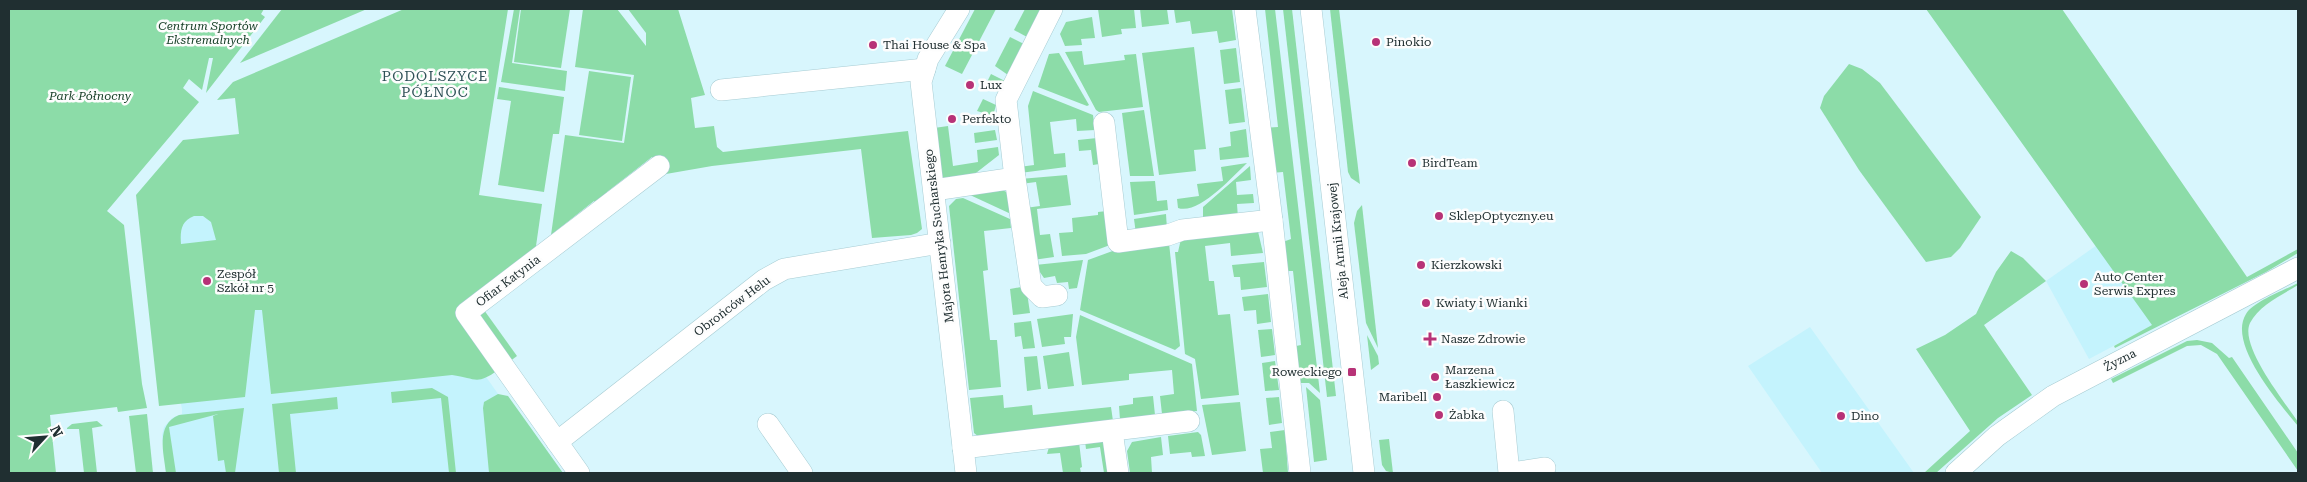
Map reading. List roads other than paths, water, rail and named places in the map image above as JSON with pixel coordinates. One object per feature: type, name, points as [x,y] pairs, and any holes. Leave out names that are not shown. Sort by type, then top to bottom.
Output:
[{"type":"street","name":"Majora Henryka Sucharskiego","points":[[959,9],[928,59],[921,82],[966,473]]},
{"type":"street","points":[[1052,9],[1006,100],[1015,178],[1032,286],[1042,298],[1057,295]]},
{"type":"street","points":[[1245,9],[1272,220],[1300,473]]},
{"type":"street","name":"Aleja Armii Krajowej","points":[[1311,9],[1364,473]]},
{"type":"street","points":[[721,90],[925,69]]},
{"type":"street","points":[[1104,123],[1118,242],[1168,235],[1182,230],[1272,220]]},
{"type":"street","name":"Ofiar Katynia","points":[[579,473],[466,313],[659,166]]},
{"type":"street","points":[[934,190],[1015,178]]},
{"type":"street","name":"Obrońców Helu","points":[[557,442],[764,280],[784,269],[798,265],[940,243]]},
{"type":"street","name":"Żyzna","points":[[1956,473],[1997,436],[2053,396],[2298,268]]},
{"type":"street","points":[[1503,411],[1511,473],[1545,468]]},
{"type":"street","points":[[963,448],[1189,422]]},
{"type":"street","points":[[768,424],[802,473]]},
{"type":"street","points":[[1112,431],[1118,473]]},
{"type":"place","name":"Pinokio","points":[[1376,42]]},
{"type":"place","name":"Thai House & Spa","points":[[873,45]]},
{"type":"place","name":"Lux","points":[[970,85]]},
{"type":"place","name":"Perfekto","points":[[952,119]]},
{"type":"place","name":"BirdTeam","points":[[1412,163]]},
{"type":"place","name":"SklepOptyczny.eu","points":[[1439,216]]},
{"type":"place","name":"Kierzkowski","points":[[1421,265]]},
{"type":"place","name":"Zespół Szkół nr 5","points":[[207,281]]},
{"type":"place","name":"Auto Center Serwis Expres","points":[[2084,284]]},
{"type":"place","name":"Kwiaty i Wianki","points":[[1426,303]]},
{"type":"place","name":"Nasze Zdrowie","points":[[1430,339]]},
{"type":"place","name":"Roweckiego","points":[[1352,372]]},
{"type":"place","name":"Marzena Łaszkiewicz","points":[[1435,377]]},
{"type":"place","name":"Maribell","points":[[1437,397]]},
{"type":"place","name":"Żabka","points":[[1439,415]]},
{"type":"place","name":"Dino","points":[[1841,416]]},
{"type":"district","name":"PODOLSZYCE PÓŁNOC","points":[[435,84]]},
{"type":"park label","name":"Centrum Sportów Ekstremalnych","points":[[208,33]]},
{"type":"park label","name":"Park Północny","points":[[90,96]]}]
